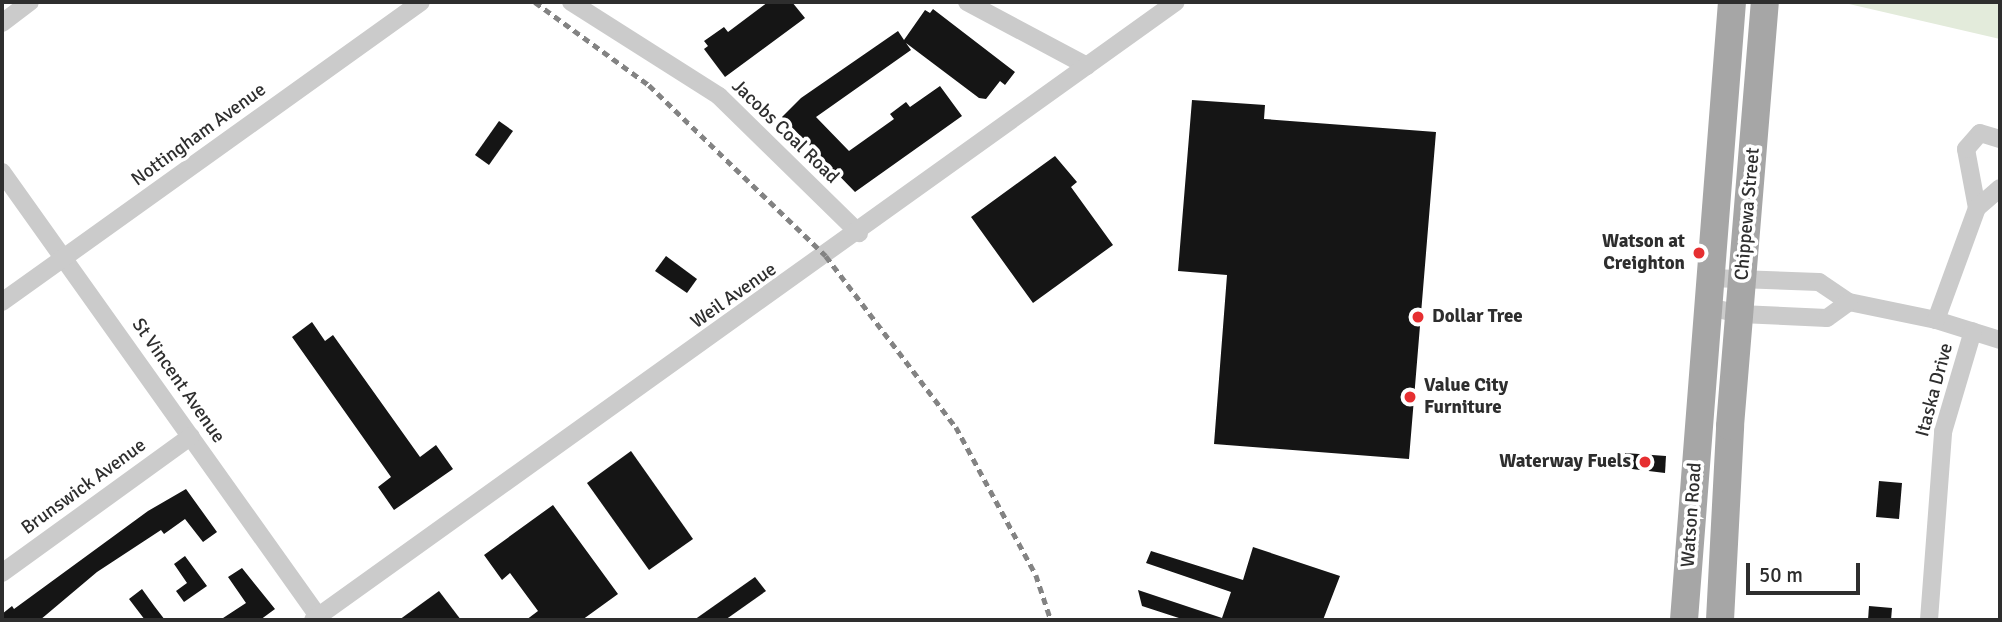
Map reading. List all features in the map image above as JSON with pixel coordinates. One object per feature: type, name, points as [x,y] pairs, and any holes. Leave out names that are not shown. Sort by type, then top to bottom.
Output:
[{"type":"main road","name":"Chippewa Street","points":[[1700,409],[1732,2]]},
{"type":"main road","name":"Chippewa Street","points":[[1730,426],[1765,2]]},
{"type":"main road","name":"Watson Road","points":[[1684,620],[1700,409]]},
{"type":"main road","name":"Watson Road","points":[[1720,620],[1730,426]]},
{"type":"street","points":[[2,23],[30,2]]},
{"type":"street","name":"Nottingham Avenue","points":[[2,302],[421,2]]},
{"type":"street","name":"Jacobs Coal Road","points":[[571,2],[719,96],[859,233]]},
{"type":"street","points":[[967,2],[1087,66]]},
{"type":"street","name":"Weil Avenue","points":[[315,618],[859,233],[1176,2]]},
{"type":"street","points":[[1977,208],[1966,149],[1980,133],[2000,139]]},
{"type":"street","name":"St Vincent Avenue","points":[[2,172],[191,436],[315,618]]},
{"type":"street","name":"Itaska Drive","points":[[1936,320],[1977,208],[2000,188]]},
{"type":"street","points":[[1710,278],[1819,282],[1849,302],[1936,320],[2000,340]]},
{"type":"street","points":[[1708,307],[1740,314],[1827,318],[1849,302]]},
{"type":"street","name":"Itaska Drive","points":[[1929,620],[1940,460],[1950,402],[1973,331]]},
{"type":"street","name":"Brunswick Avenue","points":[[2,573],[191,436]]},
{"type":"green space","points":[[1830,2],[2000,2],[2000,39],[1849,4]]},
{"type":"building","points":[[768,2],[792,2],[805,18],[725,77],[704,49],[708,46],[704,41],[724,27],[728,32]]},
{"type":"building","points":[[933,9],[1015,72],[1005,85],[1000,81],[986,99],[979,98],[906,43],[911,50],[816,117],[849,151],[894,119],[890,114],[906,102],[910,107],[940,86],[962,116],[855,192],[782,117],[801,98],[898,31],[904,40],[925,10],[930,13]]},
{"type":"building","points":[[1192,100],[1265,105],[1264,119],[1436,132],[1409,459],[1214,444],[1227,275],[1178,271]]},
{"type":"building","points":[[499,121],[513,131],[489,165],[475,155]]},
{"type":"building","points":[[1055,156],[1077,182],[1071,187],[1113,245],[1033,303],[971,217]]},
{"type":"building","points":[[666,256],[697,279],[687,293],[655,271]]},
{"type":"building","points":[[312,322],[325,341],[333,335],[420,457],[436,445],[453,469],[394,510],[378,487],[391,477],[292,337]]},
{"type":"building","points":[[631,451],[693,539],[649,570],[587,483]]},
{"type":"building","name":"Waterway Fuels","points":[[1625,453],[1666,456],[1665,473],[1624,468]]},
{"type":"building","points":[[1879,481],[1902,483],[1899,519],[1876,517]]},
{"type":"building","points":[[186,489],[217,532],[203,542],[185,519],[164,534],[161,530],[97,572],[40,620],[2,620],[2,614],[12,606],[14,609],[148,511]]},
{"type":"building","points":[[553,505],[618,594],[582,620],[526,620],[538,611],[510,573],[502,580],[484,555]]},
{"type":"building","points":[[1253,547],[1340,576],[1323,620],[1185,620],[1142,606],[1138,590],[1222,618],[1231,592],[1146,563],[1151,551],[1243,580]]},
{"type":"building","points":[[185,556],[207,586],[184,602],[176,591],[187,583],[174,564]]},
{"type":"building","points":[[242,568],[275,609],[260,620],[220,620],[246,603],[228,577]]},
{"type":"building","points":[[755,577],[766,591],[725,620],[694,620]]},
{"type":"building","points":[[142,589],[165,620],[145,620],[129,599]]},
{"type":"building","points":[[439,591],[461,620],[399,620]]},
{"type":"building","points":[[1869,606],[1892,608],[1891,620],[1868,620]]},
{"type":"railway","points":[[535,2],[649,85],[826,256],[956,427],[1036,575],[1051,620]]},
{"type":"place","name":"Watson at Creighton","points":[[1699,253]]},
{"type":"place","name":"Dollar Tree","points":[[1418,317]]},
{"type":"place","name":"Value City Furniture","points":[[1410,397]]},
{"type":"place","name":"Waterway Fuels","points":[[1645,462]]}]
